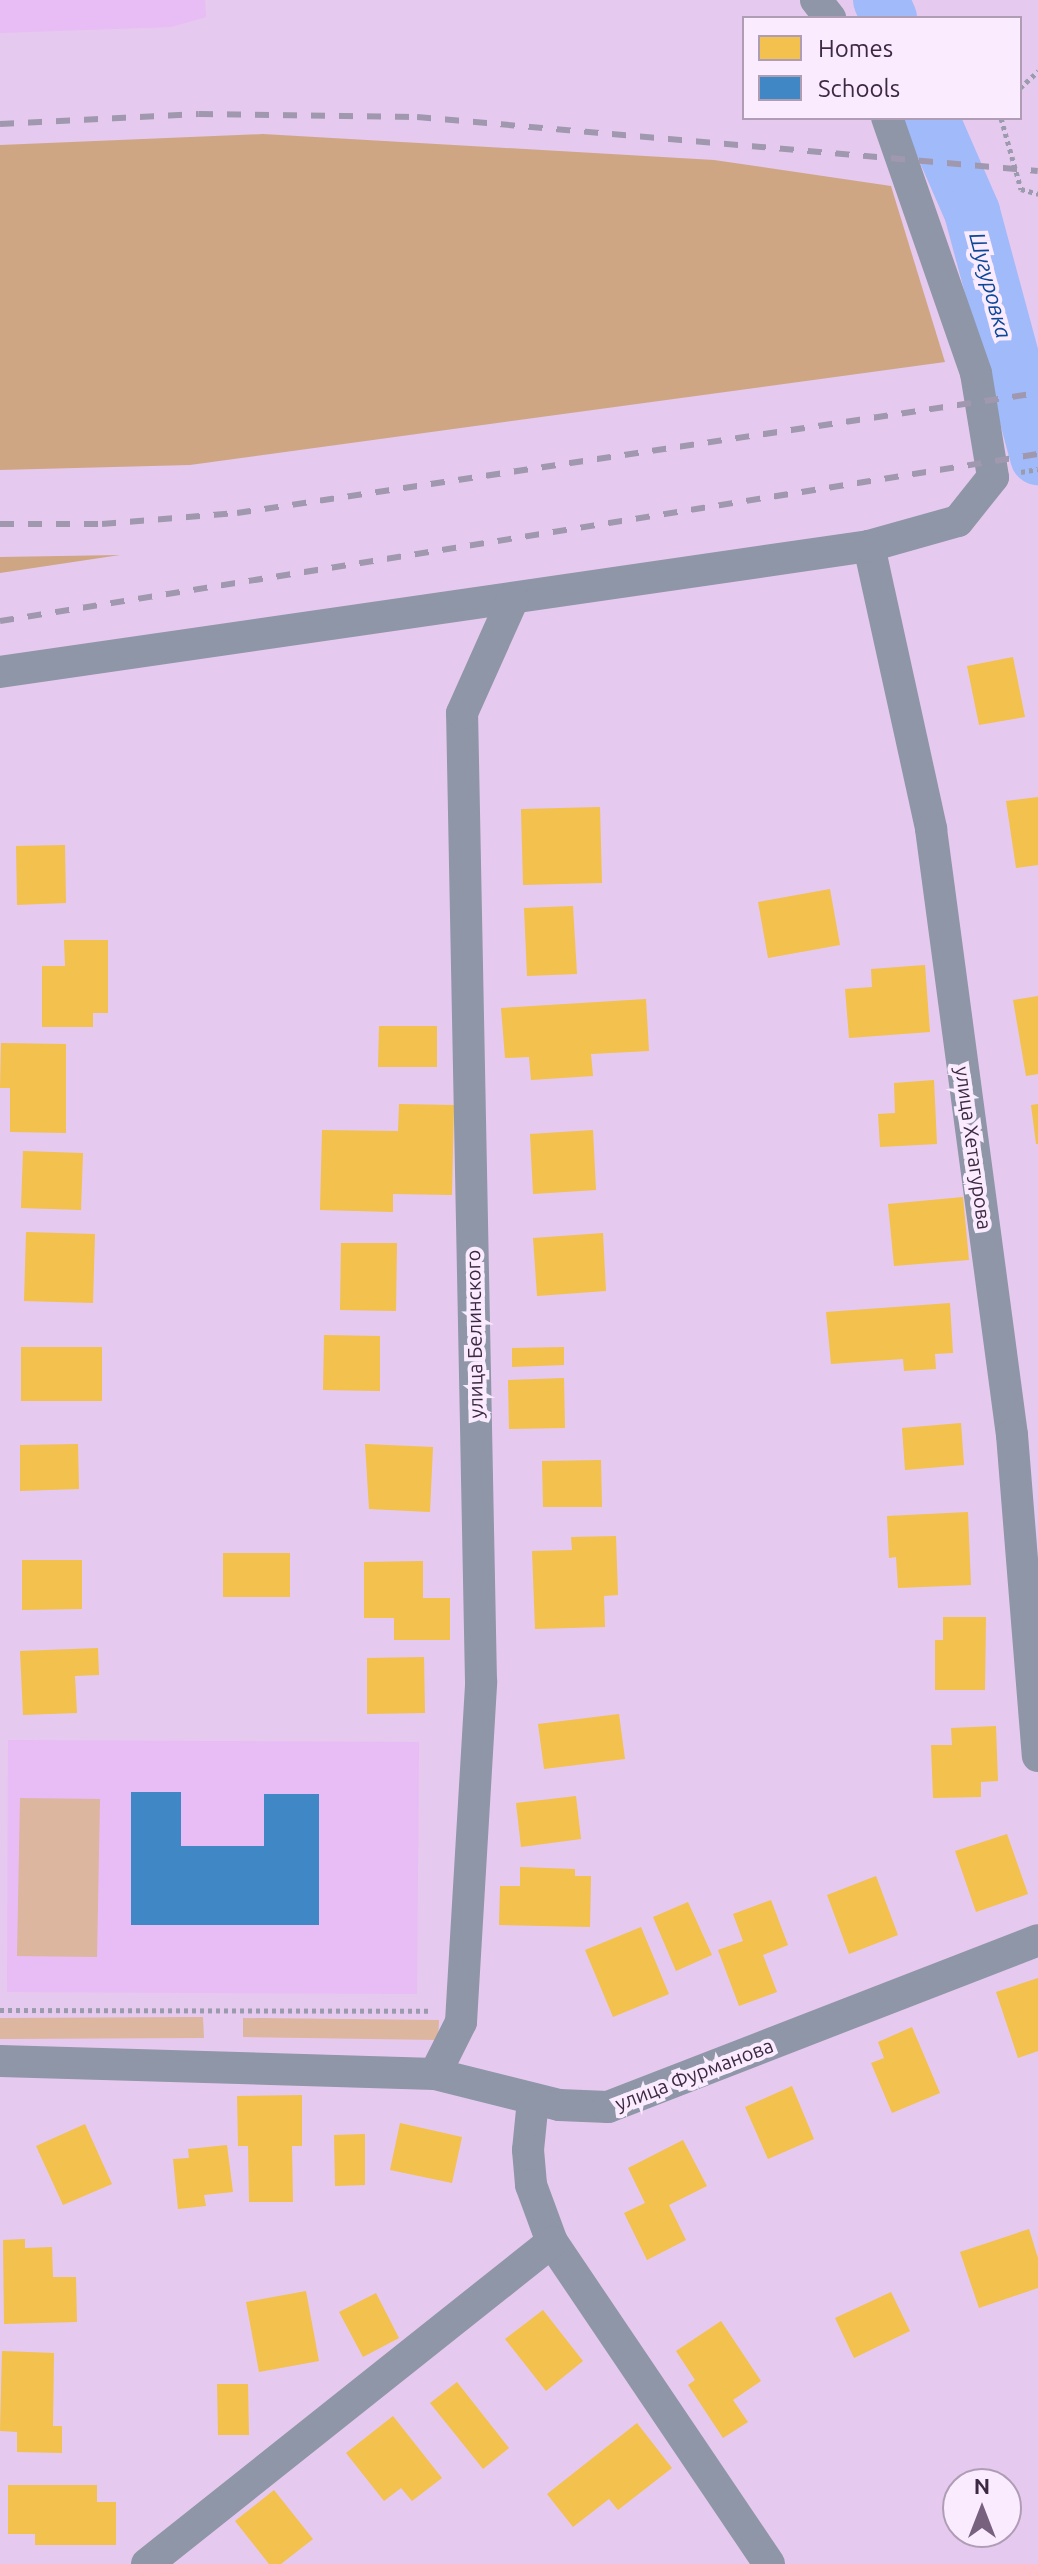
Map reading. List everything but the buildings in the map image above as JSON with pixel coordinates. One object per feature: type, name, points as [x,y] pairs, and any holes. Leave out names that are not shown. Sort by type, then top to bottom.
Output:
[{"type":"street","points":[[816,0],[828,16]]},
{"type":"street","points":[[1,674],[869,546],[958,521],[993,477],[976,373],[888,120]]},
{"type":"street","name":"улица Хетагурова","points":[[869,546],[931,829],[1012,1435],[1038,1756]]},
{"type":"street","name":"улица Белинского","points":[[435,2074],[461,2011],[481,1682],[462,713],[513,599]]},
{"type":"street","name":"улица Фурманова","points":[[0,2061],[435,2074],[533,2100],[608,2107],[1038,1940]]},
{"type":"street","points":[[533,2100],[528,2150],[531,2185],[552,2242],[769,2564]]},
{"type":"street","points":[[147,2564],[552,2242]]},
{"type":"path","points":[[1022,86],[1038,71]]},
{"type":"path","points":[[1002,120],[1021,189],[1038,194]]},
{"type":"path","points":[[0,2010],[461,2011]]},
{"type":"shaded area","points":[[0,0],[205,0],[206,17],[171,27],[0,33]]},
{"type":"shaded area","points":[[263,134],[714,160],[891,186],[945,362],[190,465],[0,470],[0,145]]},
{"type":"shaded area","points":[[120,555],[0,573],[0,557]]},
{"type":"shaded area","points":[[8,1740],[419,1742],[417,1994],[7,1992]]},
{"type":"shaded area","points":[[20,1798],[100,1799],[97,1957],[17,1956]]},
{"type":"shaded area","points":[[203,2017],[204,2038],[0,2039],[0,2018]]},
{"type":"shaded area","points":[[243,2018],[439,2020],[438,2040],[243,2037]]},
{"type":"waterway","name":"Шугуровка","points":[[881,0],[888,16]]},
{"type":"waterway","name":"Шугуровка","points":[[932,120],[972,212],[1038,457]]},
{"type":"railway","points":[[0,124],[199,114],[417,117],[1038,171]]},
{"type":"railway","points":[[0,524],[102,524],[237,513],[1038,393]]},
{"type":"railway","points":[[0,621],[1038,454]]}]
